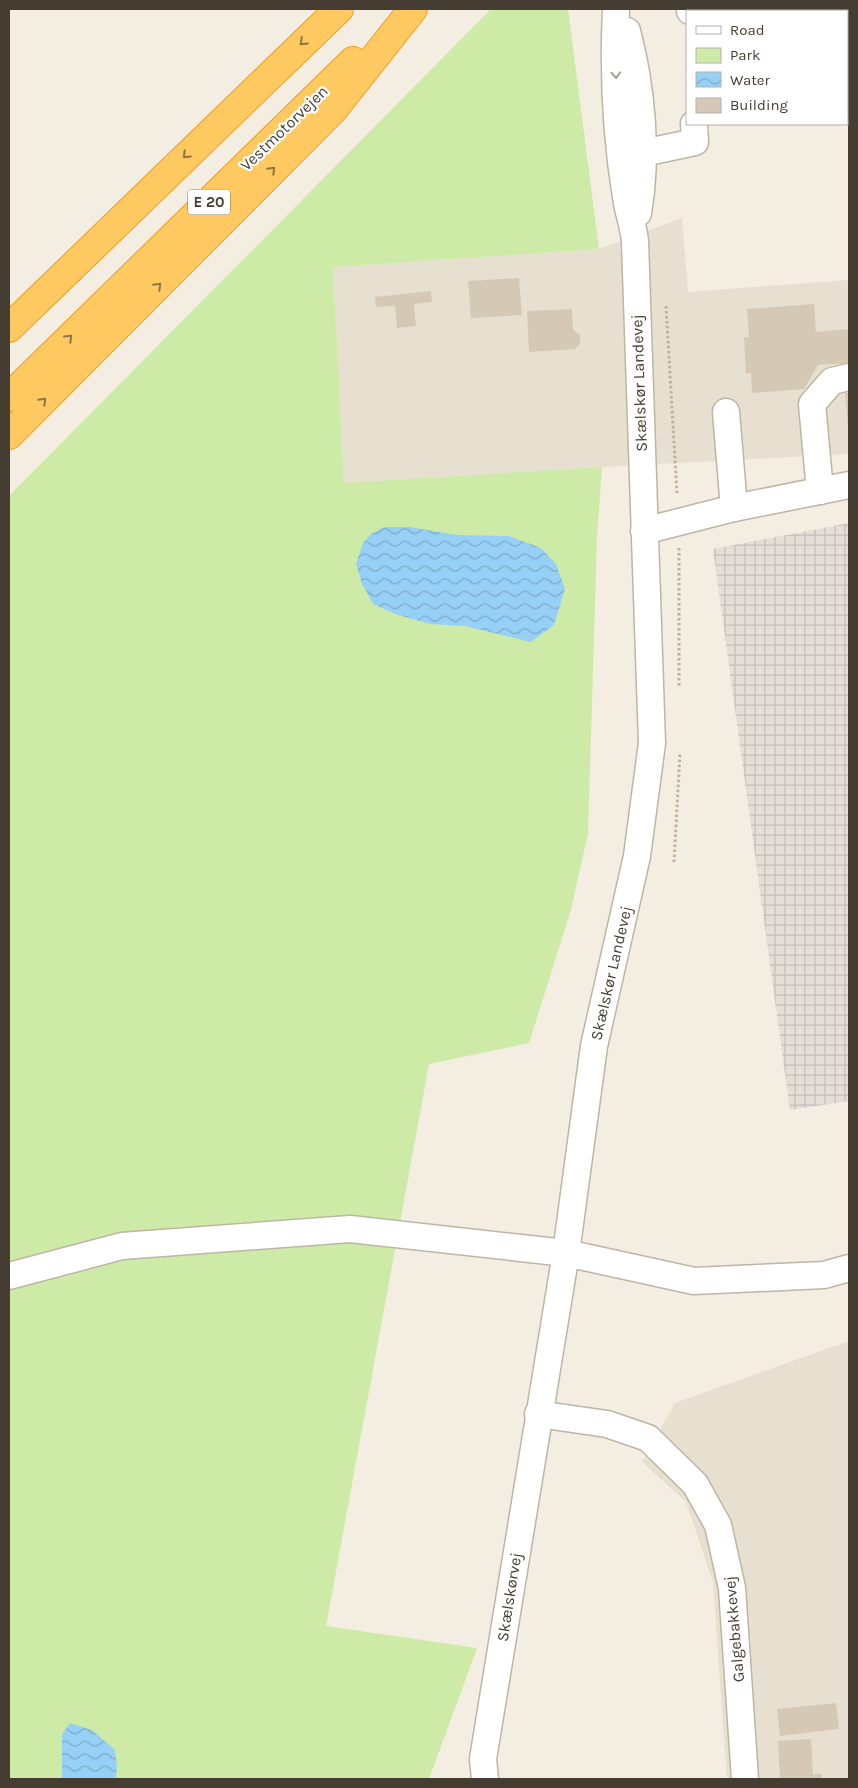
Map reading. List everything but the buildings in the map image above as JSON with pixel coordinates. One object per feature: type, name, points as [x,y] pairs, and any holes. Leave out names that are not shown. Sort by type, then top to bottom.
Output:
[{"type":"highway","points":[[9,328],[339,9]]},
{"type":"highway","points":[[9,435],[332,110],[412,9]]},
{"type":"highway","name":"Vestmotorvejen","points":[[9,397],[350,64],[412,9]]},
{"type":"highway","points":[[9,313],[66,272]]},
{"type":"street","name":"Skælskør Landevej","points":[[538,1414],[566,1253],[594,1046],[637,856],[652,743],[634,236],[626,197],[620,136],[614,49],[616,9]]},
{"type":"street","name":"Skælskør Landevej","points":[[620,9],[631,47],[643,153],[642,193],[634,236]]},
{"type":"street","points":[[643,153],[695,142],[694,125]]},
{"type":"street","points":[[820,491],[812,404],[832,381],[849,377]]},
{"type":"street","points":[[726,412],[734,508]]},
{"type":"street","points":[[644,531],[734,508],[849,486]]},
{"type":"street","points":[[9,1276],[122,1246],[350,1229],[566,1253],[694,1281],[824,1275],[849,1268]]},
{"type":"street","name":"Skælskørvej","points":[[484,1779],[483,1759],[538,1414]]},
{"type":"street","name":"Galgebakkevej","points":[[538,1414],[607,1424],[648,1438],[695,1484],[718,1525],[732,1588],[745,1779]]},
{"type":"shaded area","points":[[682,218],[688,292],[849,280],[849,454],[344,483],[333,267],[599,249]]},
{"type":"shaded area","points":[[849,523],[849,1101],[790,1110],[713,549]]},
{"type":"shaded area","points":[[849,1341],[849,1779],[727,1779],[713,1582],[686,1502],[642,1462],[675,1403]]},
{"type":"green space","points":[[491,9],[568,9],[599,249],[333,267],[344,483],[602,467],[597,538],[588,834],[570,913],[529,1043],[429,1064],[326,1626],[477,1648],[429,1779],[9,1779],[9,496]]},
{"type":"water","points":[[384,527],[410,527],[457,535],[509,536],[541,548],[556,564],[565,589],[554,625],[531,642],[465,626],[430,624],[395,614],[373,604],[362,584],[356,564],[363,543],[371,534]]},
{"type":"water","points":[[70,1723],[92,1730],[115,1750],[117,1769],[115,1779],[62,1779],[62,1734]]}]
